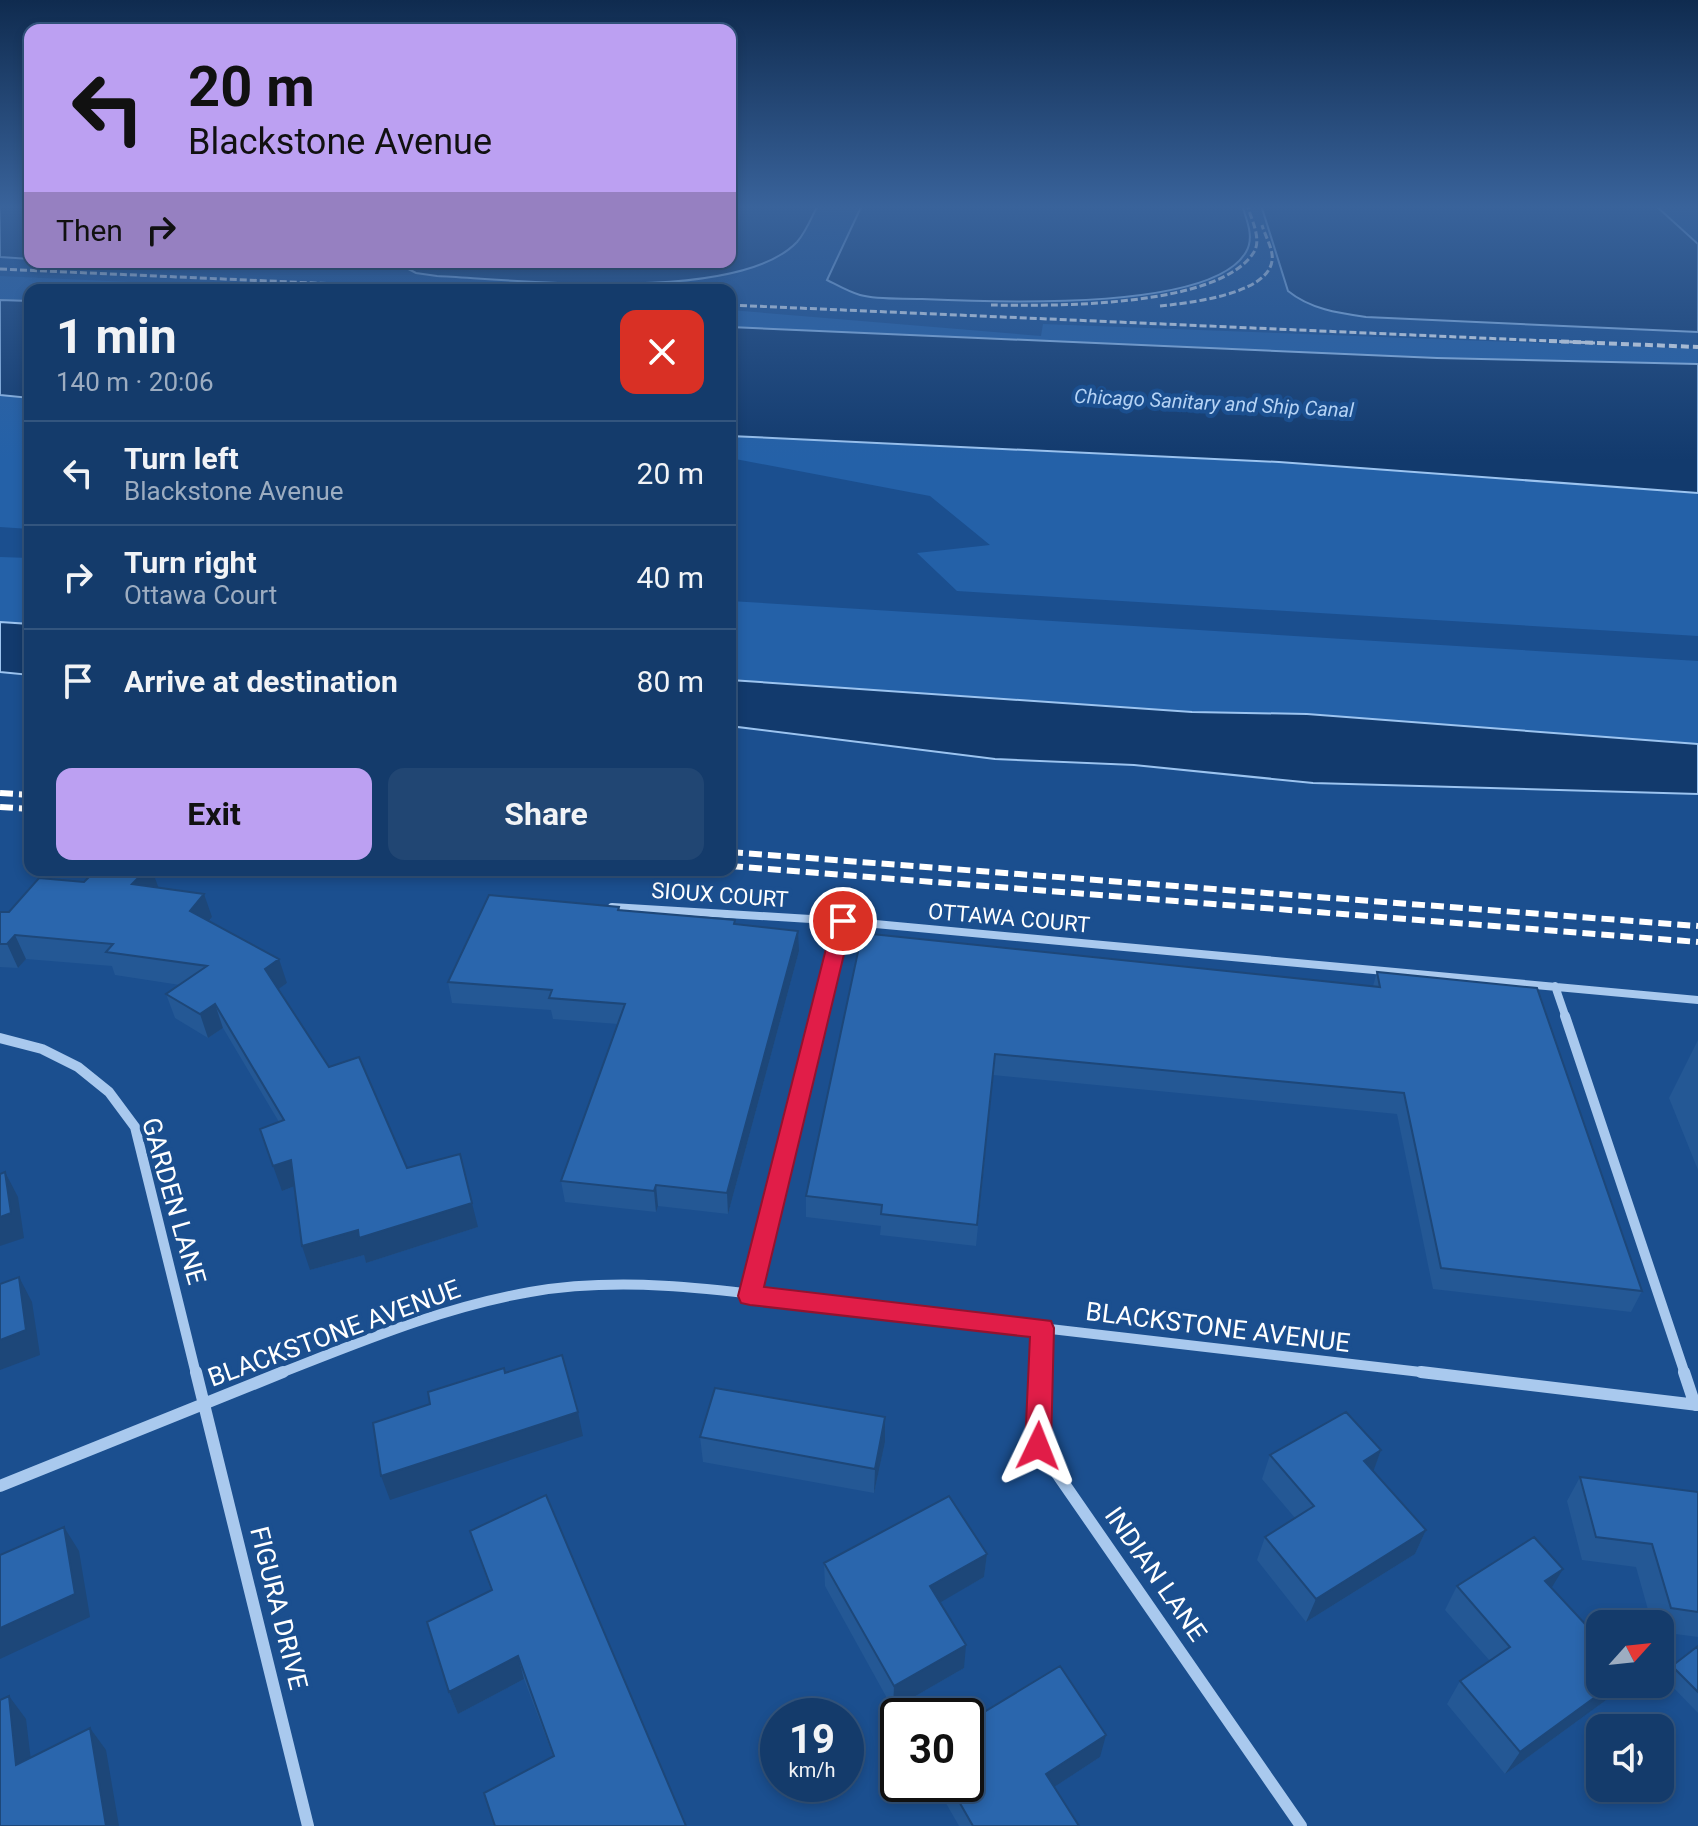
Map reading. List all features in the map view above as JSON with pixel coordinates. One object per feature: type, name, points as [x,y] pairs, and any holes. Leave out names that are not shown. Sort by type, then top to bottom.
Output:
[{"type":"street","name":"SIOUX COURT","points":[[609,906],[843,921]]},
{"type":"street","name":"OTTAWA COURT","points":[[843,921],[1698,1000]]},
{"type":"street","points":[[750,1296],[843,921]]},
{"type":"street","points":[[1555,986],[1696,1405]]},
{"type":"street","name":"GARDEN LANE","points":[[0,1038],[68,1059],[108,1089],[135,1127],[204,1402]]},
{"type":"street","name":"BLACKSTONE AVENUE","points":[[0,1486],[386,1331],[530,1292],[603,1284],[750,1296],[1042,1328],[1696,1405]]},
{"type":"street","name":"INDIAN LANE","points":[[1042,1328],[1038,1446],[1301,1826]]},
{"type":"street","name":"FIGURA DRIVE","points":[[204,1402],[308,1826]]},
{"type":"shaded area","points":[[0,290],[24,290],[24,301],[0,300]]},
{"type":"shaded area","points":[[736,311],[1041,336],[1043,324],[1698,349],[1698,364],[1437,358],[736,327]]},
{"type":"shaded area","points":[[0,395],[24,397],[24,529],[0,527]]},
{"type":"shaded area","points":[[736,436],[1279,462],[1698,493],[1698,636],[957,591],[917,553],[990,545],[930,496],[736,459]]},
{"type":"shaded area","points":[[0,557],[24,558],[24,624],[0,622]]},
{"type":"shaded area","points":[[736,601],[1698,661],[1698,744],[1307,714],[1192,712],[736,680]]},
{"type":"water","points":[[848,290],[1166,290],[1094,300],[1043,302],[875,298]]},
{"type":"water","points":[[1698,290],[1698,332],[1366,317],[1325,309],[1288,291]]},
{"type":"water","points":[[0,300],[24,301],[24,397],[0,395]]},
{"type":"water","name":"Chicago Sanitary and Ship Canal","points":[[736,327],[1437,358],[1698,364],[1698,493],[1279,462],[736,436]]},
{"type":"water","points":[[0,622],[24,624],[24,674],[0,672]]},
{"type":"water","points":[[736,680],[1192,712],[1307,714],[1698,744],[1698,794],[1313,783],[1134,765],[995,759],[736,727]]},
{"type":"building","points":[[90,876],[140,876],[132,884],[204,894],[190,911],[279,959],[265,969],[329,1067],[359,1057],[407,1168],[460,1154],[472,1203],[359,1238],[358,1230],[302,1246],[291,1160],[273,1166],[260,1129],[284,1120],[215,1004],[200,1014],[166,994],[207,966],[106,952],[113,944],[15,935],[7,944],[0,944],[0,912],[9,912],[39,878],[84,882]]},
{"type":"building","points":[[489,895],[735,920],[734,924],[798,931],[727,1193],[656,1185],[654,1191],[561,1181],[625,1004],[549,998],[552,990],[448,982]]},
{"type":"building","points":[[862,933],[1380,987],[1377,972],[1537,988],[1642,1291],[1441,1268],[1404,1093],[995,1054],[977,1225],[881,1214],[882,1205],[806,1196]]},
{"type":"building","points":[[5,1172],[11,1213],[0,1217],[0,1174]]},
{"type":"building","points":[[19,1277],[26,1330],[0,1340],[0,1284]]},
{"type":"building","points":[[562,1355],[578,1412],[381,1476],[373,1423],[430,1404],[428,1392],[504,1368],[505,1373]]},
{"type":"building","points":[[715,1388],[885,1417],[875,1469],[700,1437]]},
{"type":"building","points":[[1346,1412],[1381,1450],[1364,1461],[1426,1530],[1316,1599],[1265,1537],[1314,1506],[1270,1455]]},
{"type":"building","points":[[1580,1477],[1698,1492],[1698,1612],[1671,1608],[1652,1544],[1596,1537]]},
{"type":"building","points":[[546,1495],[686,1826],[495,1826],[484,1793],[554,1756],[518,1656],[449,1692],[427,1622],[492,1590],[470,1531]]},
{"type":"building","points":[[949,1496],[987,1554],[930,1586],[966,1645],[894,1686],[824,1563]]},
{"type":"building","points":[[64,1527],[75,1594],[0,1628],[0,1555]]},
{"type":"building","points":[[1534,1537],[1563,1569],[1545,1581],[1586,1625],[1586,1698],[1594,1698],[1520,1752],[1460,1681],[1510,1647],[1457,1586]]},
{"type":"building","points":[[1698,1646],[1698,1692],[1674,1668],[1674,1664]]},
{"type":"building","points":[[1060,1666],[1106,1735],[1046,1774],[1079,1826],[973,1826],[959,1802],[984,1802],[984,1712]]},
{"type":"building","points":[[9,1696],[16,1765],[90,1728],[106,1826],[0,1826],[0,1700]]},
{"type":"railway","points":[[991,305],[1132,300],[1185,290]]},
{"type":"railway","points":[[1160,306],[1238,290]]},
{"type":"railway","points":[[736,305],[1555,341]]},
{"type":"railway","points":[[1549,341],[1555,341]]},
{"type":"railway","points":[[1555,341],[1698,347]]},
{"type":"railway","points":[[1555,341],[1595,343]]},
{"type":"railway","points":[[0,793],[24,795]]},
{"type":"railway","points":[[0,807],[24,809]]},
{"type":"railway","points":[[736,852],[1698,926]]},
{"type":"railway","points":[[736,866],[1698,942]]},
{"type":"route","points":[[843,921],[750,1296],[1042,1328],[1038,1446]]}]
